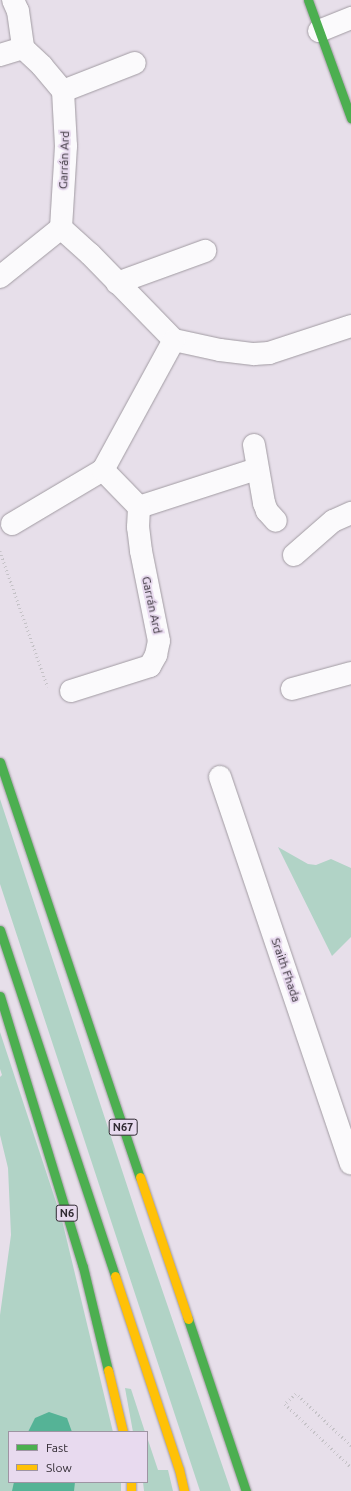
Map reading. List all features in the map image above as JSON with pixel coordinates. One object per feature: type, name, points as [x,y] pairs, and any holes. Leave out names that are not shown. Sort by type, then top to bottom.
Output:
[{"type":"main road","points":[[308,0],[351,118]]},
{"type":"main road","name":"N67","points":[[0,762],[246,1491]]},
{"type":"main road","points":[[0,930],[168,1435],[184,1491]]},
{"type":"main road","name":"N6","points":[[0,996],[83,1267],[123,1431]]},
{"type":"street","points":[[13,0],[18,12],[23,48],[42,66],[63,91],[135,63]]},
{"type":"street","points":[[319,31],[351,18]]},
{"type":"street","points":[[0,55],[23,48]]},
{"type":"street","name":"Garrán Ard","points":[[61,228],[66,146],[63,91]]},
{"type":"street","points":[[0,277],[61,228],[90,254],[174,340],[220,350],[254,354],[269,353],[351,326]]},
{"type":"street","points":[[117,283],[205,251]]},
{"type":"street","points":[[12,524],[103,470],[174,340]]},
{"type":"street","points":[[254,445],[264,504],[267,511],[276,521]]},
{"type":"street","points":[[103,470],[139,507],[257,469]]},
{"type":"street","name":"Garrán Ard","points":[[71,691],[150,666],[156,656],[159,641],[141,551],[138,527],[139,507]]},
{"type":"street","points":[[294,555],[332,521],[351,513]]},
{"type":"street","points":[[292,689],[351,673]]},
{"type":"street","name":"Sraith Fhada","points":[[220,777],[351,1162]]},
{"type":"path","points":[[0,551],[49,689],[58,695],[71,691]]},
{"type":"path","points":[[351,1446],[296,1394],[286,1404],[351,1468]]},
{"type":"shaded area","points":[[0,799],[141,1228],[231,1491],[200,1491],[0,884]]},
{"type":"shaded area","points":[[278,847],[308,864],[316,865],[331,859],[351,868],[351,937],[332,956]]},
{"type":"shaded area","points":[[0,1032],[62,1220],[113,1431],[8,1431],[8,1483],[121,1483],[121,1491],[0,1491],[0,1315],[11,1235],[8,1168],[0,1135],[0,1077],[2,1075],[0,1069]]},
{"type":"shaded area","points":[[125,1388],[131,1389],[145,1431],[133,1431]]},
{"type":"shaded area","points":[[49,1412],[67,1418],[72,1431],[28,1431],[35,1418]]},
{"type":"shaded area","points":[[148,1440],[158,1470],[168,1470],[173,1491],[144,1491],[143,1483],[148,1483]]},
{"type":"shaded area","points":[[14,1483],[75,1483],[74,1491],[12,1491]]},
{"type":"traffic: fast","points":[[308,0],[351,118]]},
{"type":"traffic: fast","points":[[0,762],[140,1177]]},
{"type":"traffic: fast","points":[[0,930],[115,1276]]},
{"type":"traffic: fast","points":[[0,996],[83,1267],[108,1370]]},
{"type":"traffic: fast","points":[[188,1319],[246,1491]]},
{"type":"traffic: slow","points":[[140,1177],[188,1319]]},
{"type":"traffic: slow","points":[[115,1276],[179,1469],[184,1491]]},
{"type":"traffic: slow","points":[[108,1370],[123,1431]]},
{"type":"traffic: slow","points":[[131,1483],[131,1491]]}]
